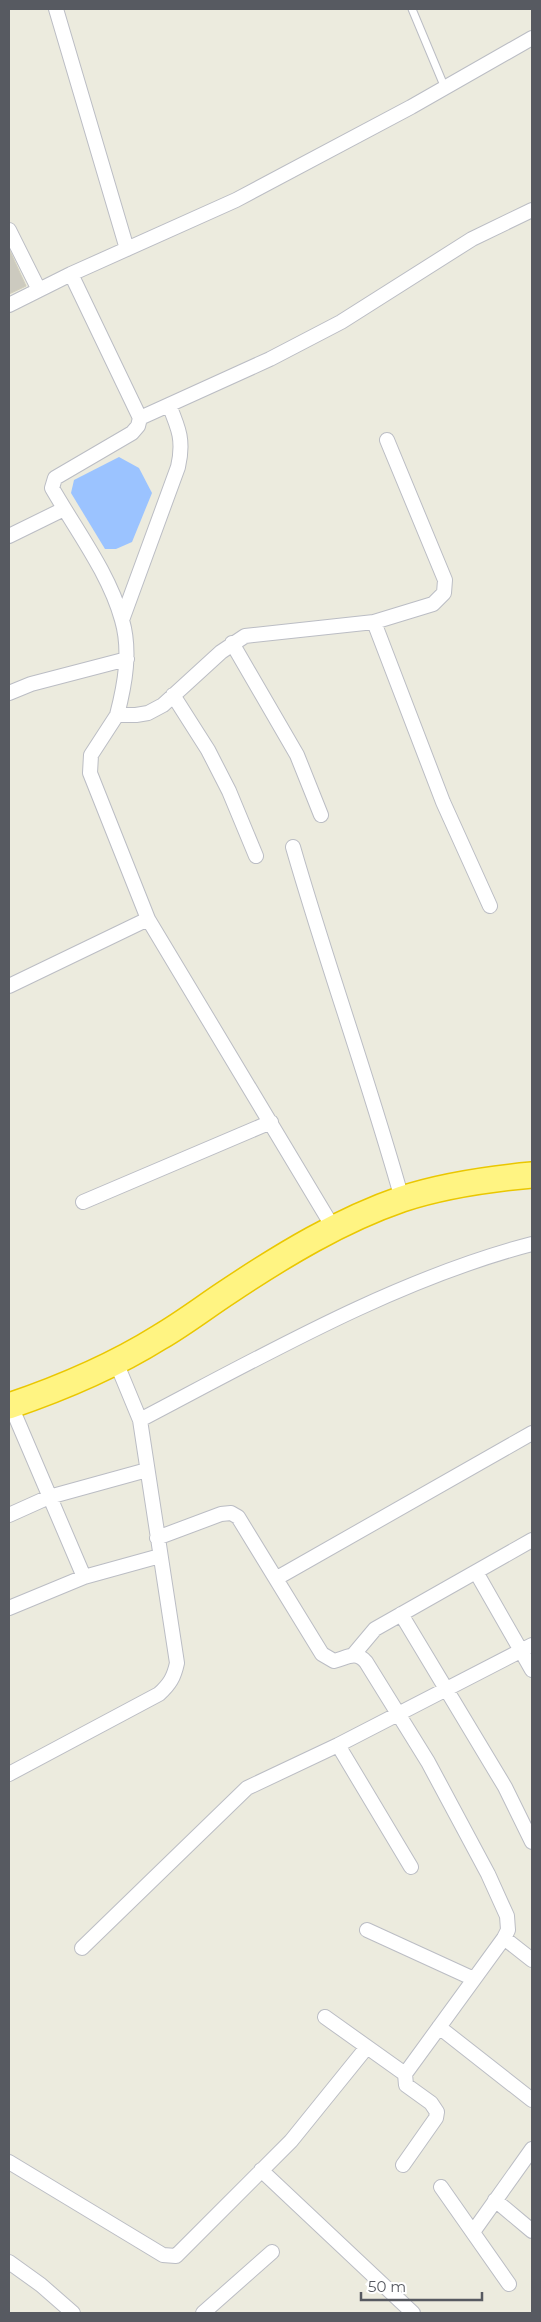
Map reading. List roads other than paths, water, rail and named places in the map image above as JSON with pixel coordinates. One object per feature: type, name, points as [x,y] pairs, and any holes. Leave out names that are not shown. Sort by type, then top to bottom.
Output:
[{"type":"highway","points":[[10,1406],[60,1388],[116,1362],[161,1337],[230,1290],[334,1229],[402,1199],[448,1186],[490,1178],[532,1176]]},
{"type":"street","points":[[56,9],[127,249]]},
{"type":"street","points":[[9,306],[71,274],[236,200],[445,88],[532,38]]},
{"type":"street","points":[[140,418],[270,359],[340,322],[472,240],[532,210]]},
{"type":"street","points":[[9,230],[39,290]]},
{"type":"street","points":[[71,274],[140,418],[138,426],[132,433],[55,478],[52,488],[104,576],[122,620],[127,659],[123,692],[117,715],[91,755],[90,773],[148,920],[334,1229]]},
{"type":"street","points":[[122,620],[178,467],[182,451],[180,431],[169,405]]},
{"type":"street","points":[[117,715],[136,715],[148,712],[163,704],[232,643],[245,636],[374,622],[433,604],[444,592],[445,580],[387,440]]},
{"type":"street","points":[[9,536],[64,509]]},
{"type":"street","points":[[374,622],[443,802],[490,906]]},
{"type":"street","points":[[232,643],[297,755],[321,815]]},
{"type":"street","points":[[9,693],[31,684],[127,659]]},
{"type":"street","points":[[173,695],[208,750],[229,791],[256,856]]},
{"type":"street","points":[[293,847],[324,951],[384,1131],[402,1199]]},
{"type":"street","points":[[9,986],[148,920]]},
{"type":"street","points":[[83,1202],[270,1122]]},
{"type":"street","points":[[140,1420],[284,1345],[441,1272],[532,1244]]},
{"type":"street","points":[[9,1774],[160,1694],[169,1686],[174,1675],[177,1662],[156,1538],[140,1420],[116,1362]]},
{"type":"street","points":[[10,1406],[84,1577]]},
{"type":"street","points":[[277,1578],[532,1433]]},
{"type":"street","points":[[9,1515],[49,1497],[147,1470]]},
{"type":"street","points":[[156,1538],[222,1514],[231,1513],[238,1517],[245,1525],[322,1654],[334,1661],[354,1654],[375,1628],[532,1540]]},
{"type":"street","points":[[9,1608],[84,1577],[160,1556]]},
{"type":"street","points":[[476,1572],[527,1648],[532,1670]]},
{"type":"street","points":[[401,1614],[504,1787],[532,1842]]},
{"type":"street","points":[[82,1948],[247,1788],[338,1745],[527,1648]]},
{"type":"street","points":[[354,1654],[361,1656],[366,1662],[428,1762],[488,1874],[507,1916],[508,1930],[504,1938],[404,2074]]},
{"type":"street","points":[[338,1745],[412,1867]]},
{"type":"street","points":[[367,1930],[474,1979]]},
{"type":"street","points":[[504,1938],[532,1960]]},
{"type":"street","points":[[325,2018],[404,2074],[406,2085],[431,2103],[437,2112],[436,2118],[402,2165]]},
{"type":"street","points":[[439,2027],[532,2100]]},
{"type":"street","points":[[9,2162],[163,2255],[170,2257],[181,2252],[291,2141],[367,2047]]},
{"type":"street","points":[[473,2232],[532,2149]]},
{"type":"street","points":[[261,2170],[413,2313]]},
{"type":"street","points":[[441,2187],[509,2284]]},
{"type":"street","points":[[496,2200],[532,2231]]},
{"type":"street","points":[[203,2313],[272,2252]]},
{"type":"street","points":[[9,2262],[41,2285],[73,2313]]},
{"type":"lane","points":[[412,9],[445,88]]},
{"type":"water","points":[[119,457],[139,468],[152,493],[132,542],[116,549],[105,549],[71,493],[74,480]]}]
